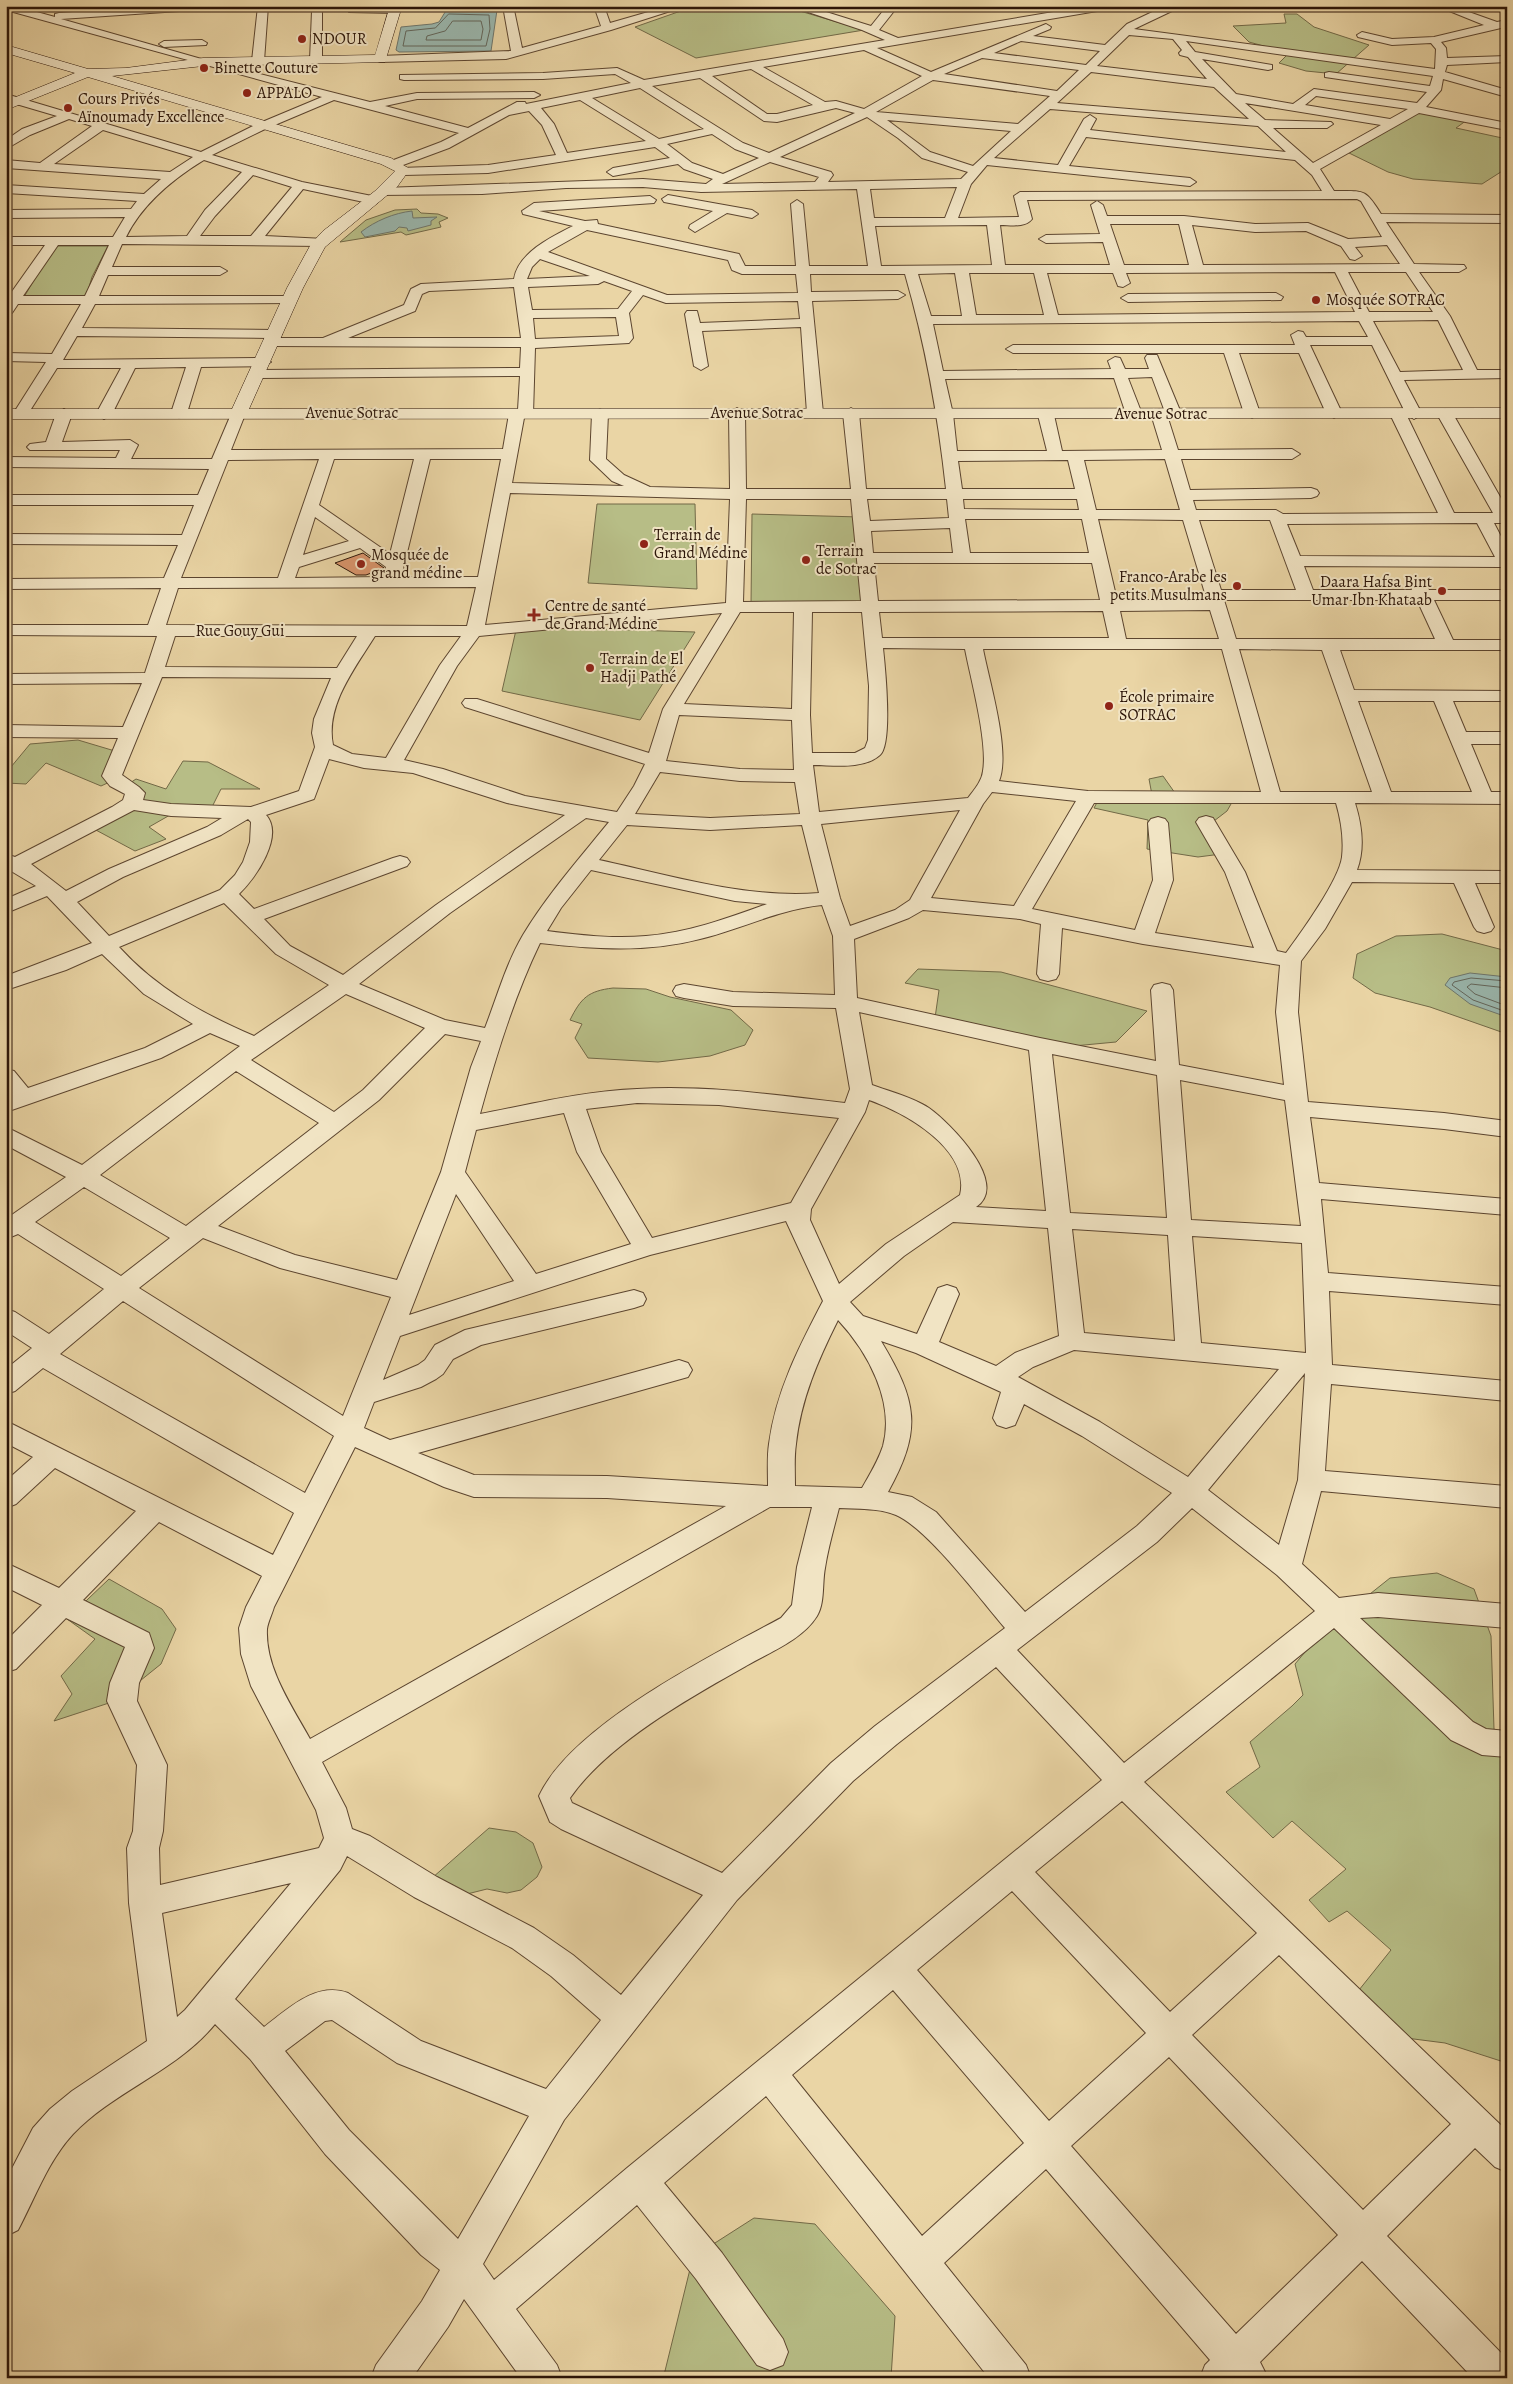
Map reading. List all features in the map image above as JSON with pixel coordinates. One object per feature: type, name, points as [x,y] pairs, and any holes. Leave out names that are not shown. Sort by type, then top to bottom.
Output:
[{"type":"street","points":[[99,6],[116,11]]},
{"type":"street","points":[[258,61],[263,6]]},
{"type":"street","points":[[310,6],[318,10],[316,60]]},
{"type":"street","points":[[508,63],[508,7],[548,9],[575,6]]},
{"type":"street","points":[[599,6],[607,28]]},
{"type":"street","points":[[404,77],[508,63],[558,38],[607,28],[659,10],[681,6]]},
{"type":"street","points":[[795,6],[814,9],[898,42]]},
{"type":"street","points":[[873,31],[893,6]]},
{"type":"street","points":[[950,221],[965,183],[1019,128],[1090,67],[1109,48],[1123,24],[1172,13],[1252,8],[1258,6]]},
{"type":"street","points":[[1442,6],[1503,26]]},
{"type":"street","points":[[6,7],[44,18],[141,40],[202,62],[471,132]]},
{"type":"street","points":[[370,107],[416,96],[533,101],[582,97],[642,84],[1101,7],[1123,24],[1162,35],[1398,67],[1507,59]]},
{"type":"street","points":[[353,10],[396,8],[380,59]]},
{"type":"street","points":[[15,23],[44,18],[116,11],[206,9]]},
{"type":"street","points":[[701,188],[870,114],[931,76],[1084,11]]},
{"type":"street","points":[[1162,35],[1172,13]]},
{"type":"street","points":[[1362,35],[1392,42],[1434,40],[1503,26]]},
{"type":"street","points":[[1176,36],[1217,84],[1299,158],[1330,195]]},
{"type":"street","points":[[558,38],[578,51]]},
{"type":"street","points":[[1018,38],[1109,48],[1130,48]]},
{"type":"street","points":[[141,40],[202,39],[202,62]]},
{"type":"street","points":[[1309,171],[1419,108],[1435,90],[1441,48],[1434,40]]},
{"type":"street","points":[[866,47],[931,76],[1057,94]]},
{"type":"street","points":[[6,49],[399,168],[470,171],[657,143],[713,130]]},
{"type":"street","points":[[1170,52],[1268,68]]},
{"type":"street","points":[[980,55],[1217,84]]},
{"type":"street","points":[[1368,100],[1398,67],[1410,57]]},
{"type":"street","points":[[398,99],[409,58]]},
{"type":"street","points":[[10,102],[87,73],[126,72],[202,62],[409,58],[525,64]]},
{"type":"street","points":[[590,62],[602,72]]},
{"type":"street","points":[[508,63],[542,76],[617,71],[642,84],[739,146],[770,158],[827,175],[818,187]]},
{"type":"street","points":[[1438,64],[1477,84],[1507,94]]},
{"type":"street","points":[[753,66],[823,106]]},
{"type":"street","points":[[702,74],[764,117],[777,118],[836,104],[870,114],[1019,128]]},
{"type":"street","points":[[1329,75],[1435,90]]},
{"type":"street","points":[[131,804],[135,794],[115,781],[112,776],[154,675],[171,583],[239,412],[262,368],[289,300],[320,242],[378,196],[399,168],[533,101],[544,85],[542,76]]},
{"type":"street","points":[[1477,84],[1499,79]]},
{"type":"street","points":[[1296,107],[1314,92],[1419,108],[1507,127]]},
{"type":"street","points":[[1230,96],[1393,123]]},
{"type":"street","points":[[14,414],[54,361],[90,301],[115,242],[146,198],[201,157],[262,126],[332,97]]},
{"type":"street","points":[[582,97],[657,143],[688,166],[724,179]]},
{"type":"street","points":[[533,101],[550,125],[562,158]]},
{"type":"street","points":[[10,102],[66,116],[300,185],[378,196],[482,190],[565,182],[680,160]]},
{"type":"street","points":[[1045,105],[1155,114],[1212,134],[1299,158]]},
{"type":"street","points":[[867,222],[1025,220],[1020,196],[1061,170],[1096,109]]},
{"type":"street","points":[[870,114],[879,122],[902,135],[926,155],[938,160],[980,166],[1094,197],[1360,195],[1366,198],[1391,241],[1443,316],[1472,374]]},
{"type":"street","points":[[1118,196],[1121,176],[1155,114]]},
{"type":"street","points":[[416,118],[466,118],[502,115]]},
{"type":"street","points":[[6,145],[26,132],[66,116]]},
{"type":"street","points":[[1286,146],[1375,120]]},
{"type":"street","points":[[1082,133],[1140,140],[1212,134],[1262,124],[1362,124]]},
{"type":"street","points":[[43,166],[100,126]]},
{"type":"street","points":[[1205,162],[1212,134]]},
{"type":"street","points":[[135,149],[146,141]]},
{"type":"street","points":[[104,170],[118,160]]},
{"type":"street","points":[[543,161],[565,182],[643,183],[701,188],[965,183]]},
{"type":"street","points":[[6,164],[174,176]]},
{"type":"street","points":[[1061,170],[1121,176],[1196,179],[1188,195]]},
{"type":"street","points":[[190,241],[210,213],[250,171]]},
{"type":"street","points":[[255,240],[280,212],[300,185]]},
{"type":"street","points":[[863,186],[875,268]]},
{"type":"street","points":[[392,764],[449,665],[474,631],[510,454],[521,414],[527,372],[528,343],[526,314],[520,282],[521,274],[528,264],[554,242],[586,225],[684,187]]},
{"type":"street","points":[[6,189],[146,198]]},
{"type":"street","points":[[6,213],[23,190]]},
{"type":"street","points":[[74,214],[87,194]]},
{"type":"street","points":[[1296,195],[1308,227]]},
{"type":"street","points":[[1094,197],[1135,318]]},
{"type":"street","points":[[752,214],[654,199],[534,207],[528,211],[542,216],[734,257],[737,267],[742,270],[803,268],[1458,268]]},
{"type":"street","points":[[797,204],[815,413]]},
{"type":"street","points":[[682,246],[712,231],[694,228],[725,209]]},
{"type":"street","points":[[6,213],[134,214]]},
{"type":"street","points":[[1376,218],[1507,219]]},
{"type":"street","points":[[1102,220],[1184,220],[1255,228],[1308,227],[1346,242],[1391,241]]},
{"type":"street","points":[[1184,220],[1197,268]]},
{"type":"street","points":[[993,221],[999,268]]},
{"type":"street","points":[[1046,239],[1108,238]]},
{"type":"street","points":[[203,301],[239,240]]},
{"type":"street","points":[[6,241],[255,240],[320,242]]},
{"type":"street","points":[[10,306],[54,242]]},
{"type":"street","points":[[1346,242],[1363,267]]},
{"type":"street","points":[[540,254],[666,299],[898,295]]},
{"type":"street","points":[[103,271],[225,263]]},
{"type":"street","points":[[1339,267],[1396,376],[1406,414],[1448,518]]},
{"type":"street","points":[[910,268],[925,320],[945,414],[962,558]]},
{"type":"street","points":[[961,268],[970,319]]},
{"type":"street","points":[[1039,268],[1052,318]]},
{"type":"street","points":[[325,342],[410,308],[416,292],[426,287],[610,280]]},
{"type":"street","points":[[71,332],[156,333],[325,342],[528,343],[624,340],[626,338],[622,313],[640,290]]},
{"type":"street","points":[[1128,298],[1276,297]]},
{"type":"street","points":[[690,299],[701,366]]},
{"type":"street","points":[[10,306],[90,301],[289,300]]},
{"type":"street","points":[[156,333],[175,301]]},
{"type":"street","points":[[526,314],[622,313]]},
{"type":"street","points":[[925,320],[1443,316]]},
{"type":"street","points":[[1291,318],[1334,413]]},
{"type":"street","points":[[1002,319],[1020,374]]},
{"type":"street","points":[[694,327],[808,323]]},
{"type":"street","points":[[104,364],[122,333]]},
{"type":"street","points":[[1012,349],[1230,349],[1377,341]]},
{"type":"street","points":[[387,373],[397,342]]},
{"type":"street","points":[[1149,349],[1158,373],[1172,455],[1229,644],[1272,797]]},
{"type":"street","points":[[1230,349],[1252,413]]},
{"type":"street","points":[[1111,350],[1134,414]]},
{"type":"street","points":[[6,357],[104,364],[195,363],[262,368],[387,373],[527,372]]},
{"type":"street","points":[[179,413],[195,363]]},
{"type":"street","points":[[104,414],[130,364]]},
{"type":"street","points":[[938,375],[1158,373]]},
{"type":"street","points":[[1396,376],[1507,374]]},
{"type":"street","name":"Avenue Sotrac","points":[[14,414],[239,412],[521,414],[1507,413]]},
{"type":"street","points":[[6,2218],[45,2140],[62,2121],[84,2103],[165,2048],[197,2021],[334,1850],[331,1808],[266,1686],[255,1654],[253,1628],[260,1607],[349,1432],[390,1330],[453,1172],[492,1036],[519,965],[533,936],[553,905],[623,817],[644,786],[654,763],[672,709],[734,606],[738,494],[736,413]]},
{"type":"street","points":[[471,703],[654,763],[740,775],[803,768],[858,759],[874,751],[877,740],[878,686],[851,413]]},
{"type":"street","points":[[52,446],[64,414]]},
{"type":"street","points":[[600,414],[598,460],[618,478],[651,492]]},
{"type":"street","points":[[1046,414],[1056,456]]},
{"type":"street","points":[[1278,519],[1505,518],[1445,414]]},
{"type":"street","points":[[6,447],[130,445],[122,462]]},
{"type":"street","points":[[72,463],[78,446]]},
{"type":"street","points":[[6,462],[72,463],[220,460],[328,455],[510,454]]},
{"type":"street","points":[[949,456],[1292,454]]},
{"type":"street","points":[[285,582],[328,455]]},
{"type":"street","points":[[391,582],[423,455]]},
{"type":"street","points":[[1075,456],[1119,644]]},
{"type":"street","points":[[503,488],[738,494],[1084,494]]},
{"type":"street","points":[[1185,495],[1311,493]]},
{"type":"street","points":[[6,500],[204,500]]},
{"type":"street","points":[[311,507],[395,565]]},
{"type":"street","points":[[862,526],[957,518],[1088,514],[1276,515],[1306,595]]},
{"type":"street","points":[[1294,562],[1506,563],[1483,518]]},
{"type":"street","points":[[6,539],[188,540]]},
{"type":"street","points":[[291,564],[362,542]]},
{"type":"street","points":[[865,558],[1098,558]]},
{"type":"street","points":[[1408,562],[1446,644]]},
{"type":"street","points":[[6,584],[485,582]]},
{"type":"street","name":"Rue Gouy Gui","points":[[6,630],[474,631],[734,606],[1110,605],[1306,595],[1507,595]]},
{"type":"street","points":[[803,606],[801,715],[803,768],[810,818],[830,898],[843,936],[846,1002],[858,1062],[861,1089],[854,1112],[799,1209],[798,1220],[835,1301],[854,1322],[888,1378],[898,1413],[898,1437],[888,1466],[870,1499]]},
{"type":"street","points":[[6,907],[57,893],[116,873],[214,831],[249,812],[306,795],[324,748],[320,732],[324,713],[343,672],[369,631]]},
{"type":"street","points":[[874,643],[1507,644]]},
{"type":"street","points":[[843,936],[902,914],[919,903],[928,883],[974,803],[987,786],[995,763],[985,698],[973,644]]},
{"type":"street","points":[[1329,644],[1384,798]]},
{"type":"street","points":[[6,679],[343,672]]},
{"type":"street","points":[[1347,695],[1507,696]]},
{"type":"street","points":[[1441,695],[1484,798]]},
{"type":"street","points":[[672,709],[801,715]]},
{"type":"street","points":[[6,731],[130,733]]},
{"type":"street","points":[[1459,738],[1507,738]]},
{"type":"street","points":[[324,748],[334,756],[352,760],[392,764],[438,774],[520,800],[582,812],[623,817],[720,824],[974,803]]},
{"type":"street","points":[[987,786],[1088,797],[1507,798]]},
{"type":"street","points":[[1020,913],[1088,797]]},
{"type":"street","points":[[1288,1567],[1311,1480],[1316,1280],[1314,1235],[1296,1102],[1287,1012],[1288,982],[1291,960],[1315,929],[1345,876],[1352,858],[1351,821],[1344,798]]},
{"type":"street","points":[[6,982],[59,964],[103,944],[227,894],[244,879],[256,858],[262,832],[261,821],[249,812],[171,810],[131,804],[11,862]]},
{"type":"street","points":[[582,812],[443,909],[344,985],[256,1045],[83,1176],[12,1227],[121,1289],[349,1432],[431,1470],[474,1486],[607,1487],[735,1496],[870,1499],[902,1505],[926,1520],[1024,1630]]},
{"type":"street","points":[[1206,822],[1235,872],[1268,956]]},
{"type":"street","points":[[1143,938],[1163,880],[1158,823]]},
{"type":"street","points":[[11,862],[57,893],[103,944],[152,990],[168,1002],[209,1025],[256,1045]]},
{"type":"street","points":[[249,918],[400,862]]},
{"type":"street","points":[[588,862],[735,895],[796,901],[830,898]]},
{"type":"street","points":[[1345,876],[1507,877]]},
{"type":"street","points":[[1462,877],[1484,927]]},
{"type":"street","points":[[227,894],[283,950],[344,985],[440,1026],[492,1036]]},
{"type":"street","points":[[533,936],[597,943],[658,941],[711,930],[796,901]]},
{"type":"street","points":[[919,903],[1020,913],[1143,938],[1291,960]]},
{"type":"street","points":[[1048,974],[1052,919]]},
{"type":"street","points":[[1162,990],[1189,1352]]},
{"type":"street","points":[[684,991],[733,999],[846,1002],[1168,1071],[1296,1102],[1507,1129]]},
{"type":"street","points":[[6,1076],[14,1101],[145,1057],[209,1025]]},
{"type":"street","points":[[6,1384],[121,1289],[370,1095],[440,1026]]},
{"type":"street","points":[[1040,1045],[1072,1341]]},
{"type":"street","points":[[236,1061],[335,1123]]},
{"type":"street","points":[[774,1496],[790,1403],[802,1367],[835,1301],[895,1250],[971,1199],[974,1187],[973,1175],[966,1160],[938,1128],[920,1113],[861,1089]]},
{"type":"street","points":[[468,1124],[608,1098],[674,1095],[854,1112]]},
{"type":"street","points":[[573,1105],[589,1152],[646,1248]]},
{"type":"street","points":[[6,1135],[194,1233],[289,1262],[404,1291]]},
{"type":"street","points":[[453,1172],[530,1285]]},
{"type":"street","points":[[1309,1190],[1507,1207]]},
{"type":"street","points":[[390,1330],[646,1248],[799,1209]]},
{"type":"street","points":[[951,1214],[1314,1235]]},
{"type":"street","points":[[1316,1280],[1507,1296]]},
{"type":"street","points":[[925,1346],[947,1294]]},
{"type":"street","points":[[363,1396],[420,1376],[434,1367],[444,1352],[474,1337],[634,1300]]},
{"type":"street","points":[[6,1318],[46,1351],[310,1509]]},
{"type":"street","points":[[854,1322],[925,1346],[1007,1383],[1092,1429],[1191,1492],[1288,1567],[1462,1731],[1482,1742],[1507,1744]]},
{"type":"street","points":[[1006,1418],[1007,1383],[1024,1360],[1072,1341],[1189,1352],[1507,1390]]},
{"type":"street","points":[[389,2378],[435,2314],[552,2108],[726,1890],[842,1772],[1147,1534],[1191,1492],[1313,1366]]},
{"type":"street","points":[[391,1450],[679,1370]]},
{"type":"street","points":[[6,1431],[278,1571]]},
{"type":"street","points":[[6,1497],[52,1455]]},
{"type":"street","points":[[1311,1480],[1507,1497]]},
{"type":"street","points":[[303,1758],[774,1496]]},
{"type":"street","points":[[726,1890],[572,1819],[561,1812],[554,1796],[559,1784],[590,1754],[630,1725],[666,1700],[791,1626],[800,1618],[806,1609],[811,1567],[828,1497]]},
{"type":"street","points":[[6,1660],[156,1508]]},
{"type":"street","points":[[6,1574],[139,1641],[139,1655],[128,1672],[122,1689],[122,1701],[152,1765],[148,1831],[143,1848],[145,1903],[165,2048]]},
{"type":"street","points":[[491,2306],[639,2180],[1122,1781],[1335,1611],[1359,1606],[1378,1605],[1507,1616]]},
{"type":"street","points":[[998,1649],[1122,1781],[1507,2155]]},
{"type":"street","points":[[145,1903],[356,1844],[410,1878],[524,1938],[558,1962],[623,2018]]},
{"type":"street","points":[[1013,1871],[1499,2378]]},
{"type":"street","points":[[920,2261],[1279,1934]]},
{"type":"street","points":[[895,1969],[1047,2144],[1234,2372],[1362,2235],[1475,2124]]},
{"type":"street","points":[[214,2001],[262,2048],[337,2142],[434,2242],[462,2266],[544,2378]]},
{"type":"street","points":[[262,2048],[318,2006],[336,2004],[409,2052],[438,2065],[552,2108]]},
{"type":"street","points":[[769,2073],[1014,2378]]},
{"type":"street","points":[[639,2180],[709,2266],[770,2352]]},
{"type":"green space","points":[[695,6],[783,6],[864,30],[696,58],[635,27]]},
{"type":"green space","points":[[1284,14],[1297,14],[1314,27],[1369,45],[1336,74],[1306,71],[1279,63],[1289,53],[1249,42],[1233,26],[1286,23]]},
{"type":"green space","points":[[1423,110],[1467,120],[1456,128],[1507,139],[1507,168],[1482,184],[1413,179],[1388,172],[1349,153]]},
{"type":"green space","points":[[417,209],[421,213],[438,214],[448,218],[439,222],[441,227],[406,235],[401,232],[340,242],[366,220],[395,210]]},
{"type":"green space","points":[[54,246],[108,246],[92,277],[87,294],[80,298],[24,297]]},
{"type":"green space","name":"Terrain de Grand Médine","points":[[597,504],[695,504],[697,589],[588,583]]},
{"type":"green space","name":"Terrain de Sotrac","points":[[752,514],[860,517],[861,603],[751,604]]},
{"type":"green space","name":"Terrain de El Hadji Pathé","points":[[571,628],[695,632],[640,720],[502,691],[516,630]]},
{"type":"green space","points":[[78,740],[125,754],[114,780],[101,786],[46,763],[26,784],[6,783],[6,773],[30,744]]},
{"type":"green space","points":[[183,761],[208,762],[260,789],[221,789],[211,809],[170,815],[149,827],[166,839],[135,851],[94,829],[134,795],[127,785],[136,779],[166,789]]},
{"type":"green space","points":[[1163,776],[1175,793],[1224,796],[1231,804],[1227,811],[1214,821],[1229,853],[1198,857],[1147,849],[1148,820],[1094,808],[1101,795],[1152,795],[1149,779]]},
{"type":"green space","points":[[1442,934],[1507,951],[1507,1034],[1430,1007],[1375,993],[1353,978],[1357,954],[1396,936]]},
{"type":"green space","points":[[918,969],[1001,972],[1147,1011],[1116,1042],[1031,1050],[934,1025],[939,990],[905,983]]},
{"type":"green space","points":[[613,988],[646,989],[670,997],[731,1010],[753,1030],[745,1045],[710,1056],[658,1062],[588,1058],[575,1038],[582,1024],[570,1020],[586,997],[597,991]]},
{"type":"green space","points":[[1437,1573],[1474,1589],[1491,1636],[1494,1729],[1507,1739],[1507,2063],[1445,2043],[1406,2038],[1355,1995],[1391,1950],[1347,1911],[1329,1922],[1309,1900],[1346,1869],[1292,1821],[1273,1838],[1226,1792],[1260,1767],[1250,1742],[1303,1695],[1295,1664],[1321,1633],[1390,1578]]},
{"type":"green space","points":[[109,1579],[162,1609],[176,1629],[161,1664],[115,1701],[54,1721],[72,1694],[61,1676],[95,1639],[67,1619]]},
{"type":"green space","points":[[489,1828],[516,1832],[533,1843],[542,1867],[537,1877],[521,1890],[507,1893],[487,1889],[459,1896],[424,1885]]},
{"type":"green space","points":[[754,2218],[815,2224],[895,2316],[891,2378],[665,2378],[664,2375],[693,2257]]},
{"type":"water","points":[[447,9],[497,10],[491,51],[399,52],[396,50],[401,27],[439,22]]},
{"type":"water","points":[[412,211],[413,218],[437,217],[431,221],[431,225],[408,231],[407,228],[399,227],[395,231],[365,237],[361,232],[385,218]]},
{"type":"water","points":[[1470,973],[1507,977],[1507,1017],[1470,1004],[1445,985],[1450,978]]},
{"type":"building","name":"Mosquée de grand médine","points":[[363,553],[384,568],[366,575],[356,575],[335,563]]},
{"type":"place","name":"NDOUR","points":[[302,39]]},
{"type":"place","name":"Binette Couture","points":[[204,68]]},
{"type":"place","name":"APPALO","points":[[247,93]]},
{"type":"place","name":"Cours Privés Aïnoumady Excellence","points":[[68,108]]},
{"type":"place","name":"Mosquée SOTRAC","points":[[1316,300]]},
{"type":"place","name":"Terrain de Grand Médine","points":[[644,544]]},
{"type":"place","name":"Terrain de Sotrac","points":[[806,560]]},
{"type":"place","name":"Mosquée de grand médine","points":[[361,564]]},
{"type":"place","name":"Franco-Arabe les petits Musulmans","points":[[1237,586]]},
{"type":"place","name":"Daara Hafsa Bint Umar Ibn Khataab","points":[[1442,591]]},
{"type":"place","name":"Centre de santé de Grand Médine","points":[[534,615]]},
{"type":"place","name":"Terrain de El Hadji Pathé","points":[[590,668]]},
{"type":"place","name":"École primaire SOTRAC","points":[[1109,706]]}]
